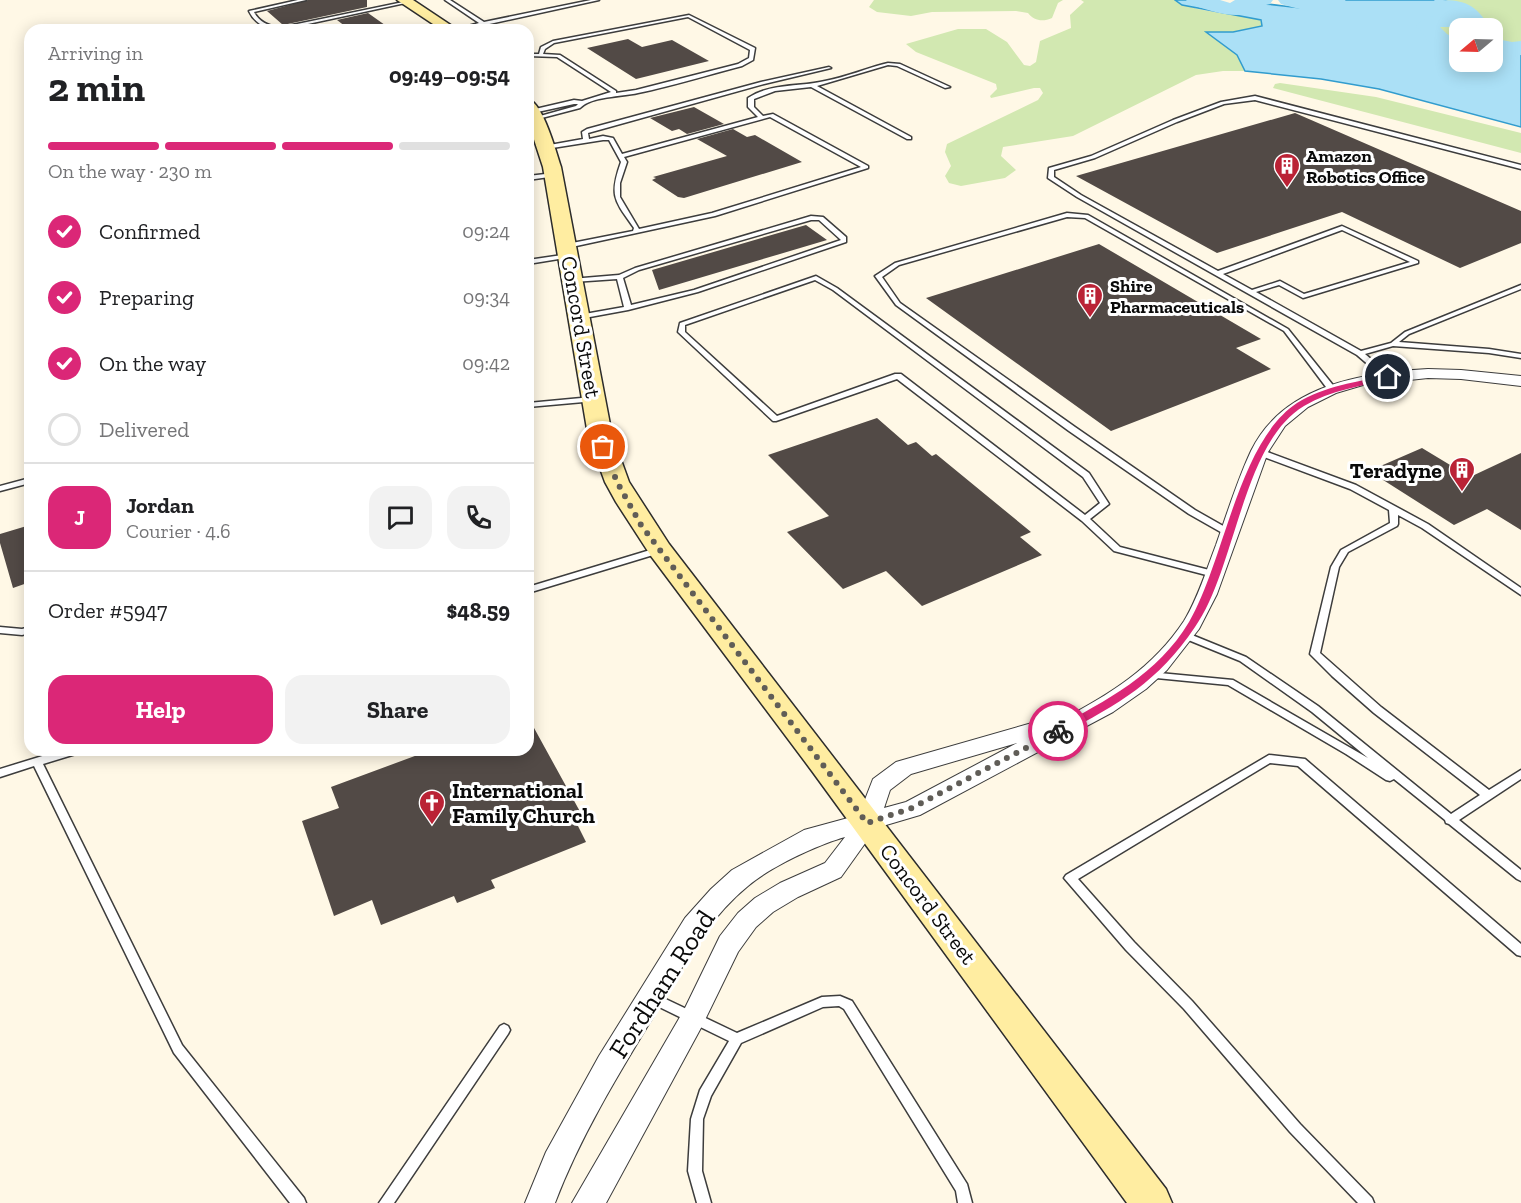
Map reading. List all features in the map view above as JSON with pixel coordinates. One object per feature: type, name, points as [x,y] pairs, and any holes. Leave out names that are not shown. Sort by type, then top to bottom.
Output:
[{"type":"street","points":[[406,1],[442,24]]},
{"type":"street","name":"Concord Street","points":[[537,125],[554,175],[600,435],[617,482],[641,525],[1152,1203]]},
{"type":"street","points":[[867,823],[912,808],[1090,714],[1122,696],[1149,675],[1192,624],[1214,574],[1259,452],[1280,421],[1300,405],[1332,389],[1388,377],[1446,374],[1521,381]]},
{"type":"street","points":[[867,823],[881,785],[904,768],[1090,714]]},
{"type":"street","name":"Fordham Road","points":[[540,1203],[556,1162],[650,996],[694,926],[741,877],[812,837],[867,823]]},
{"type":"street","name":"Fordham Road","points":[[587,1203],[595,1194],[693,1018],[729,944],[747,920],[764,905],[789,890],[833,870],[867,823]]},
{"type":"lane","points":[[262,24],[252,15],[251,11],[304,0]]},
{"type":"lane","points":[[447,0],[483,24],[597,0]]},
{"type":"lane","points":[[301,24],[406,1]]},
{"type":"lane","points":[[537,125],[578,107],[582,103],[611,95],[636,92],[740,65],[751,59],[753,49],[689,16],[553,42],[543,48],[542,53]]},
{"type":"lane","points":[[534,54],[542,53],[564,59],[614,92],[611,95]]},
{"type":"lane","points":[[762,118],[751,107],[751,98],[768,90],[813,86],[888,64],[898,65],[947,87]]},
{"type":"lane","points":[[586,140],[585,132],[598,127],[829,68]]},
{"type":"lane","points":[[813,86],[909,138]]},
{"type":"lane","points":[[1388,377],[1360,352],[1079,196],[1051,178],[1051,169],[1093,157],[1223,103],[1255,98],[1521,167]]},
{"type":"lane","points":[[570,261],[635,232],[713,214],[866,167],[771,116],[621,156]]},
{"type":"lane","points":[[537,125],[586,140],[611,139],[624,162],[615,185],[617,199],[638,228],[635,232]]},
{"type":"lane","points":[[534,177],[554,175]]},
{"type":"lane","points":[[1229,533],[1192,512],[1081,436],[898,304],[878,276],[897,264],[1067,215],[1086,216],[1286,330],[1332,389]]},
{"type":"lane","points":[[534,262],[570,261],[620,277],[637,269],[811,218],[821,218],[844,238],[844,241],[696,291],[628,308],[579,317]]},
{"type":"lane","points":[[1218,273],[1342,228],[1416,262],[1303,296],[1280,284],[1251,292]]},
{"type":"lane","points":[[620,277],[628,308]]},
{"type":"lane","points":[[1084,519],[1105,504],[1086,475],[835,289],[816,278],[682,324],[681,332],[776,418],[898,376],[1084,519],[1117,549],[1214,574]]},
{"type":"lane","points":[[1393,344],[1407,333],[1521,287]]},
{"type":"lane","points":[[1360,352],[1393,344],[1489,351],[1521,356]]},
{"type":"lane","points":[[534,404],[592,399]]},
{"type":"lane","points":[[1259,452],[1353,487],[1425,526],[1521,592]]},
{"type":"lane","points":[[0,489],[24,482]]},
{"type":"lane","points":[[1393,509],[1395,524],[1345,550],[1335,567],[1315,654],[1340,680],[1488,795]]},
{"type":"lane","points":[[534,588],[660,550]]},
{"type":"lane","points":[[0,630],[24,632]]},
{"type":"lane","points":[[1184,635],[1243,659],[1315,709],[1521,876]]},
{"type":"lane","points":[[1149,675],[1230,682],[1350,751],[1435,807]]},
{"type":"lane","points":[[0,773],[56,756]]},
{"type":"lane","points":[[1366,1203],[1295,1128],[1188,1005],[1130,946],[1070,878],[1269,759],[1301,762],[1521,951]]},
{"type":"lane","points":[[37,762],[178,1049],[299,1203]]},
{"type":"lane","points":[[1450,820],[1521,774]]},
{"type":"lane","points":[[650,996],[737,1039]]},
{"type":"lane","points":[[699,1201],[695,1171],[696,1119],[705,1094],[737,1039],[822,1002],[840,1001],[848,1005],[962,1189],[965,1203]]},
{"type":"lane","points":[[386,1203],[504,1030]]},
{"type":"green space","points":[[874,0],[1063,0],[1058,3],[1052,18],[1042,20],[1033,18],[1028,13],[1016,11],[932,12],[911,16],[877,12],[869,7]]},
{"type":"green space","points":[[1081,0],[1175,0],[1193,8],[1257,18],[1263,23],[1262,26],[1232,32],[1206,32],[1237,55],[1245,71],[1196,75],[1073,136],[1003,147],[1001,156],[1016,170],[1005,178],[961,186],[949,183],[945,176],[951,166],[945,152],[947,144],[1038,100],[1043,93],[1040,88],[1034,88],[991,98],[990,96],[997,89],[996,84],[916,52],[906,44],[958,29],[986,29],[1007,42],[1024,65],[1030,66],[1036,62],[1040,41],[1071,28],[1070,15],[1084,2]]},
{"type":"green space","points":[[1444,0],[1521,0],[1521,48],[1503,47],[1503,18],[1472,18],[1467,15],[1467,11]]},
{"type":"green space","points":[[1449,21],[1449,44],[1439,39],[1427,26],[1430,23]]},
{"type":"green space","points":[[1275,84],[1376,97],[1521,133],[1521,153],[1273,88]]},
{"type":"water","points":[[1175,0],[1196,0],[1230,9],[1243,9],[1243,4],[1254,3],[1325,8],[1336,5],[1331,0],[1444,0],[1467,11],[1467,15],[1471,18],[1449,18],[1449,21],[1437,21],[1427,26],[1439,39],[1449,44],[1449,72],[1503,72],[1503,47],[1521,48],[1521,127],[1379,89],[1321,79],[1245,71],[1237,55],[1206,32],[1233,32],[1262,26],[1261,20],[1182,5]]},
{"type":"building","points":[[308,0],[367,0],[367,7],[288,24],[282,24],[267,11]]},
{"type":"building","points":[[368,13],[384,24],[342,24],[337,20]]},
{"type":"building","points":[[628,39],[642,47],[672,40],[709,61],[636,79],[587,48]]},
{"type":"building","points":[[694,107],[724,124],[687,134],[679,129],[672,131],[650,118]]},
{"type":"building","name":"Amazon Robotics Office","points":[[1295,113],[1521,211],[1521,243],[1460,268],[1342,212],[1217,253],[1076,176]]},
{"type":"building","points":[[733,129],[747,137],[755,135],[802,162],[684,198],[678,197],[652,180],[656,178],[653,177],[727,156],[697,139]]},
{"type":"building","points":[[806,225],[827,240],[659,290],[652,270]]},
{"type":"building","name":"Shire Pharmaceuticals","points":[[1099,244],[1261,339],[1236,348],[1271,369],[1111,431],[926,298]]},
{"type":"building","points":[[877,418],[908,445],[916,442],[932,456],[936,454],[1031,532],[1020,537],[1042,555],[922,606],[886,571],[843,589],[787,532],[829,516],[768,455]]},
{"type":"building","name":"Teradyne","points":[[1422,448],[1470,477],[1521,453],[1521,530],[1487,509],[1454,525],[1369,471]]},
{"type":"building","points":[[24,527],[24,584],[13,588],[0,543],[0,534]]},
{"type":"building","name":"International Family Church","points":[[534,728],[583,817],[575,820],[586,842],[491,880],[495,888],[457,903],[454,896],[381,925],[372,900],[334,916],[302,821],[339,808],[331,787],[415,756],[534,756]]},
{"type":"waterway","points":[[1196,0],[1230,9],[1244,9],[1243,4],[1263,0]]},
{"type":"waterway","points":[[1288,0],[1311,6],[1336,5],[1337,3],[1331,0]]},
{"type":"waterway","points":[[1444,0],[1467,11],[1467,15],[1471,18]]},
{"type":"waterway","points":[[1449,21],[1437,21],[1427,26],[1439,39],[1449,44]]},
{"type":"waterway","points":[[1503,47],[1521,48]]},
{"type":"way so far","points":[[603,447],[617,482],[641,525],[867,823],[912,808],[1058,731]]},
{"type":"place","name":"Amazon Robotics Office","points":[[1287,189]]},
{"type":"place","name":"Shire Pharmaceuticals","points":[[1090,319]]},
{"type":"place","name":"Teradyne","points":[[1462,493]]},
{"type":"place","name":"International Family Church","points":[[432,826]]},
{"type":"route","points":[[1058,731],[1113,702],[1139,684],[1160,665],[1192,624],[1207,594],[1259,452],[1269,434],[1280,421],[1313,397],[1347,385],[1388,377]]}]
